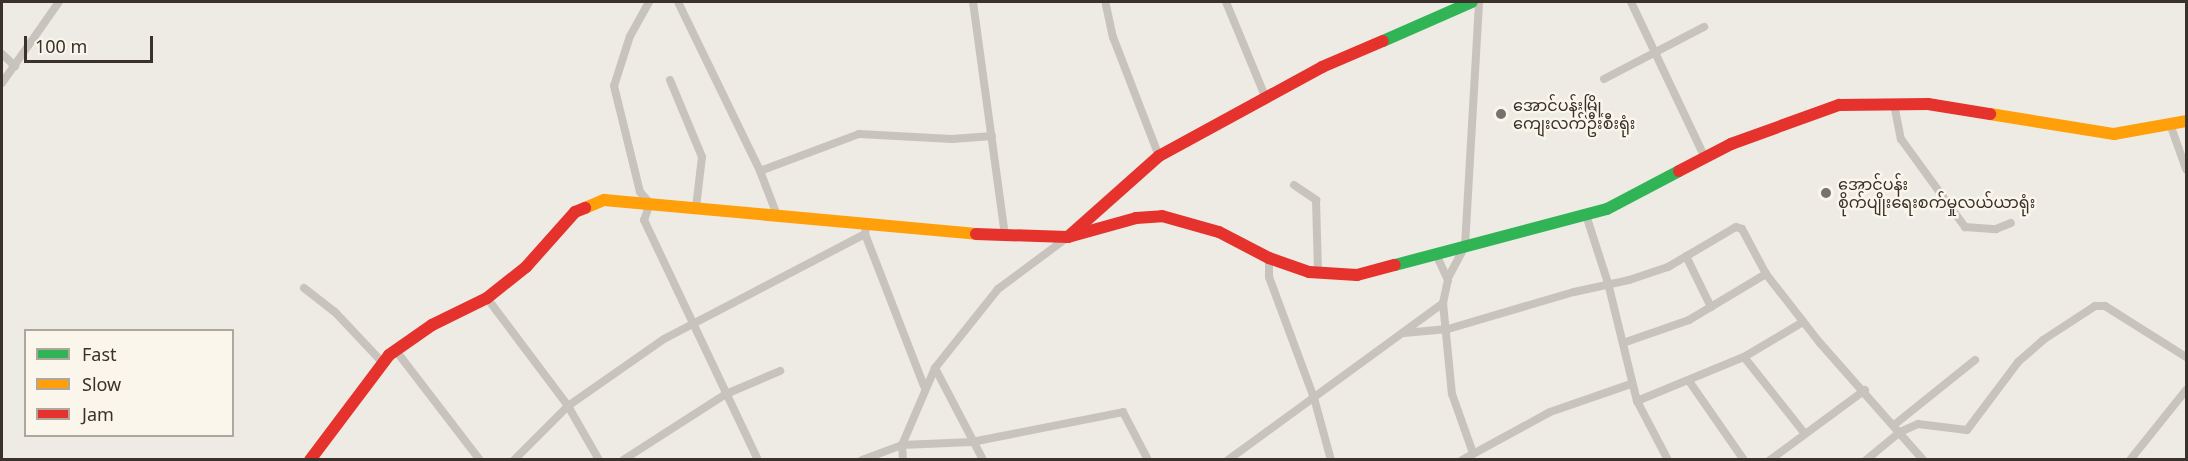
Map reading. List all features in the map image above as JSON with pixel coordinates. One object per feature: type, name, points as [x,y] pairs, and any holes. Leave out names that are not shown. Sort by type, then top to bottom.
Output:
[{"type":"main road","points":[[1068,237],[1159,156],[1265,96],[1472,2]]},
{"type":"main road","points":[[309,459],[383,363],[432,325],[487,298],[526,267],[575,212],[604,200],[777,215],[866,229],[1005,236],[1068,237],[1136,218],[1162,216],[1219,232],[1269,258],[1318,273],[1357,275],[1437,256],[1465,246],[1586,215],[1642,194],[1705,158],[1806,114],[1839,105],[1928,104],[2114,134],[2187,121]]},
{"type":"street","points":[[2,83],[59,2]]},
{"type":"street","points":[[649,2],[630,36],[614,86],[640,192],[650,203],[644,220],[758,459]]},
{"type":"street","points":[[678,2],[760,171],[777,215]]},
{"type":"street","points":[[973,2],[1005,236]]},
{"type":"street","points":[[1226,2],[1265,96]]},
{"type":"street","points":[[1473,453],[1452,394],[1448,329],[1443,303],[1448,278],[1465,246],[1479,2]]},
{"type":"street","points":[[1630,2],[1652,52],[1705,158]]},
{"type":"street","points":[[1106,5],[1113,37],[1159,156]]},
{"type":"street","points":[[1604,80],[1652,52],[1704,27]]},
{"type":"street","points":[[2,54],[15,66]]},
{"type":"street","points":[[670,80],[702,157],[696,207]]},
{"type":"street","points":[[1894,104],[1901,139],[1965,227],[1996,229],[2011,223]]},
{"type":"street","points":[[2170,124],[2187,168]]},
{"type":"street","points":[[760,171],[859,134],[952,139],[992,135]]},
{"type":"street","points":[[1294,185],[1316,200],[1318,273]]},
{"type":"street","points":[[1586,215],[1608,283],[1636,401],[1668,459]]},
{"type":"street","points":[[1404,333],[1448,329],[1668,267],[1736,227],[1742,229],[1766,274],[1803,322],[1865,390],[1923,459]]},
{"type":"street","points":[[514,459],[568,406],[692,322],[866,229],[924,386]]},
{"type":"street","points":[[903,459],[902,445],[924,386],[935,368],[998,289],[1068,237]]},
{"type":"street","points":[[1437,256],[1448,278]]},
{"type":"street","points":[[1686,256],[1711,307]]},
{"type":"street","points":[[1269,258],[1269,277],[1314,398],[1331,459]]},
{"type":"street","points":[[1623,343],[1689,320],[1766,274]]},
{"type":"street","points":[[304,288],[335,312],[383,363]]},
{"type":"street","points":[[487,298],[568,406],[599,459]]},
{"type":"street","points":[[1228,459],[1443,303]]},
{"type":"street","points":[[1897,428],[1918,424],[1967,430],[2018,362],[2066,323],[2100,304],[2187,357]]},
{"type":"street","points":[[1636,401],[1744,357],[1803,322]]},
{"type":"street","points":[[397,352],[480,459]]},
{"type":"street","points":[[1744,357],[1805,435]]},
{"type":"street","points":[[1866,459],[1897,428],[1975,360]]},
{"type":"street","points":[[935,368],[983,459]]},
{"type":"street","points":[[623,459],[726,394],[780,372]]},
{"type":"street","points":[[1689,381],[1744,459]]},
{"type":"street","points":[[1462,459],[1550,412],[1631,384]]},
{"type":"street","points":[[1770,459],[1865,390]]},
{"type":"street","points":[[2130,459],[2187,390]]},
{"type":"street","points":[[862,459],[902,445],[972,442],[1123,412],[1148,459]]},
{"type":"traffic: fast","points":[[1383,41],[1472,2]]},
{"type":"traffic: fast","points":[[1395,265],[1607,209],[1679,171]]},
{"type":"traffic: slow","points":[[1990,114],[2114,134],[2186,121]]},
{"type":"traffic: slow","points":[[585,208],[604,200],[976,234]]},
{"type":"traffic: jam","points":[[1069,236],[1159,156],[1322,67],[1383,41]]},
{"type":"traffic: jam","points":[[1679,171],[1731,144],[1839,105],[1928,104],[1990,114]]},
{"type":"traffic: jam","points":[[310,460],[389,355],[432,325],[487,298],[526,267],[575,212],[585,208]]},
{"type":"traffic: jam","points":[[976,234],[1068,237],[1136,218],[1162,216],[1219,232],[1269,258],[1309,272],[1357,275],[1395,265]]},
{"type":"place","name":"အောင်ပန်းမြို့ ကျေးလက်ဦးစီးရုံး","points":[[1501,114]]},
{"type":"place","name":"အောင်ပန်း စိုက်ပျိုးရေးစက်မှုလယ်ယာရုံး","points":[[1826,193]]}]
